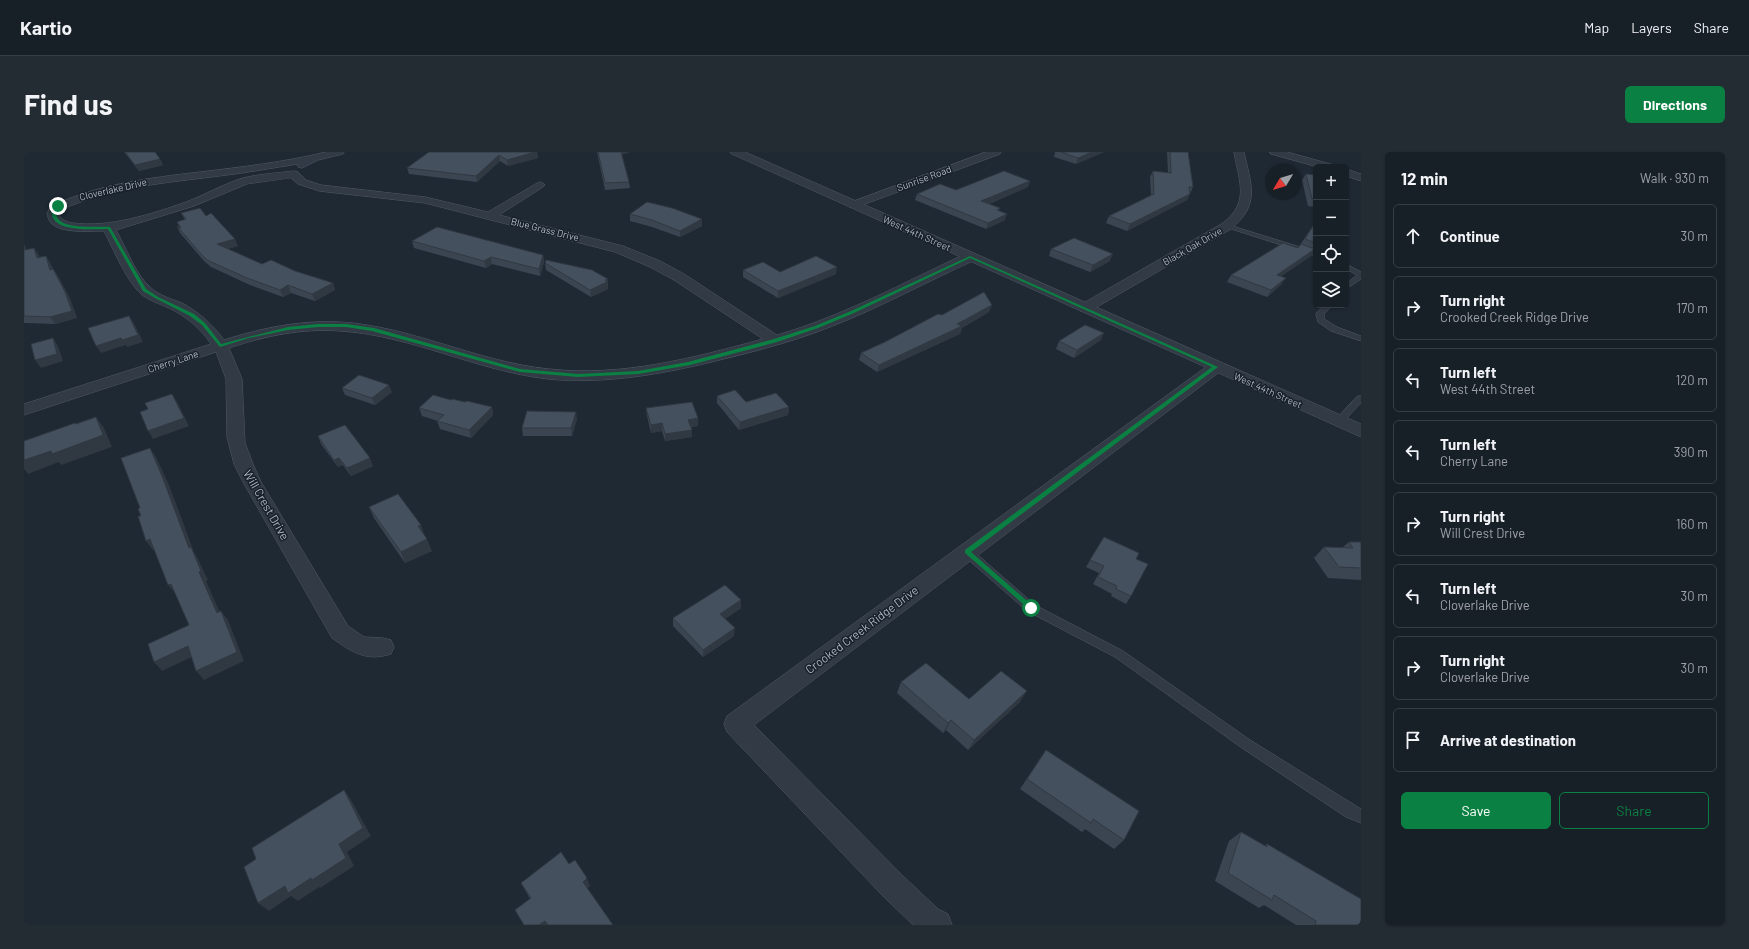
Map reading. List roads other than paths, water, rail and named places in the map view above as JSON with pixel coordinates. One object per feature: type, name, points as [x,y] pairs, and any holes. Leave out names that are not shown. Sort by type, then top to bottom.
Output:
[{"type":"street","points":[[294,174],[298,168],[314,158],[339,152]]},
{"type":"street","name":"West 44th Street","points":[[736,152],[1361,431]]},
{"type":"street","name":"Sunrise Road","points":[[852,205],[996,152]]},
{"type":"street","name":"Black Oak Drive","points":[[1086,308],[1227,226],[1241,214],[1247,202],[1239,152]]},
{"type":"street","points":[[1275,152],[1319,164]]},
{"type":"street","name":"Cloverlake Drive","points":[[294,174],[245,181],[190,204],[109,228],[82,228],[66,226],[56,221],[53,212],[58,206],[77,198],[134,183],[227,172],[314,158]]},
{"type":"street","points":[[1349,173],[1361,178]]},
{"type":"street","name":"Blue Grass Drive","points":[[294,174],[302,182],[318,188],[412,198],[605,245],[642,258],[679,277],[776,340]]},
{"type":"street","points":[[490,216],[539,185]]},
{"type":"street","name":"Will Crest Drive","points":[[109,228],[144,290],[156,298],[192,315],[203,324],[220,346],[228,360],[234,379],[236,402],[236,441],[244,468],[340,632],[360,646],[383,647]]},
{"type":"street","name":"Cherry Lane","points":[[24,410],[248,337],[288,328],[322,325],[346,326],[372,330],[520,370],[563,375],[593,376],[638,373],[667,368],[776,340],[838,319],[970,257]]},
{"type":"street","name":"Crooked Creek Ridge Drive","points":[[937,925],[928,919],[892,885],[736,724],[1216,367]]},
{"type":"lane","points":[[1227,226],[1313,253]]},
{"type":"lane","points":[[1349,268],[1360,274],[1360,277],[1349,285]]},
{"type":"lane","points":[[1326,308],[1320,314],[1321,320],[1334,329],[1361,339]]},
{"type":"lane","points":[[1339,421],[1361,398]]},
{"type":"lane","points":[[967,552],[1031,608],[1119,654],[1246,744],[1351,812],[1361,816]]}]
